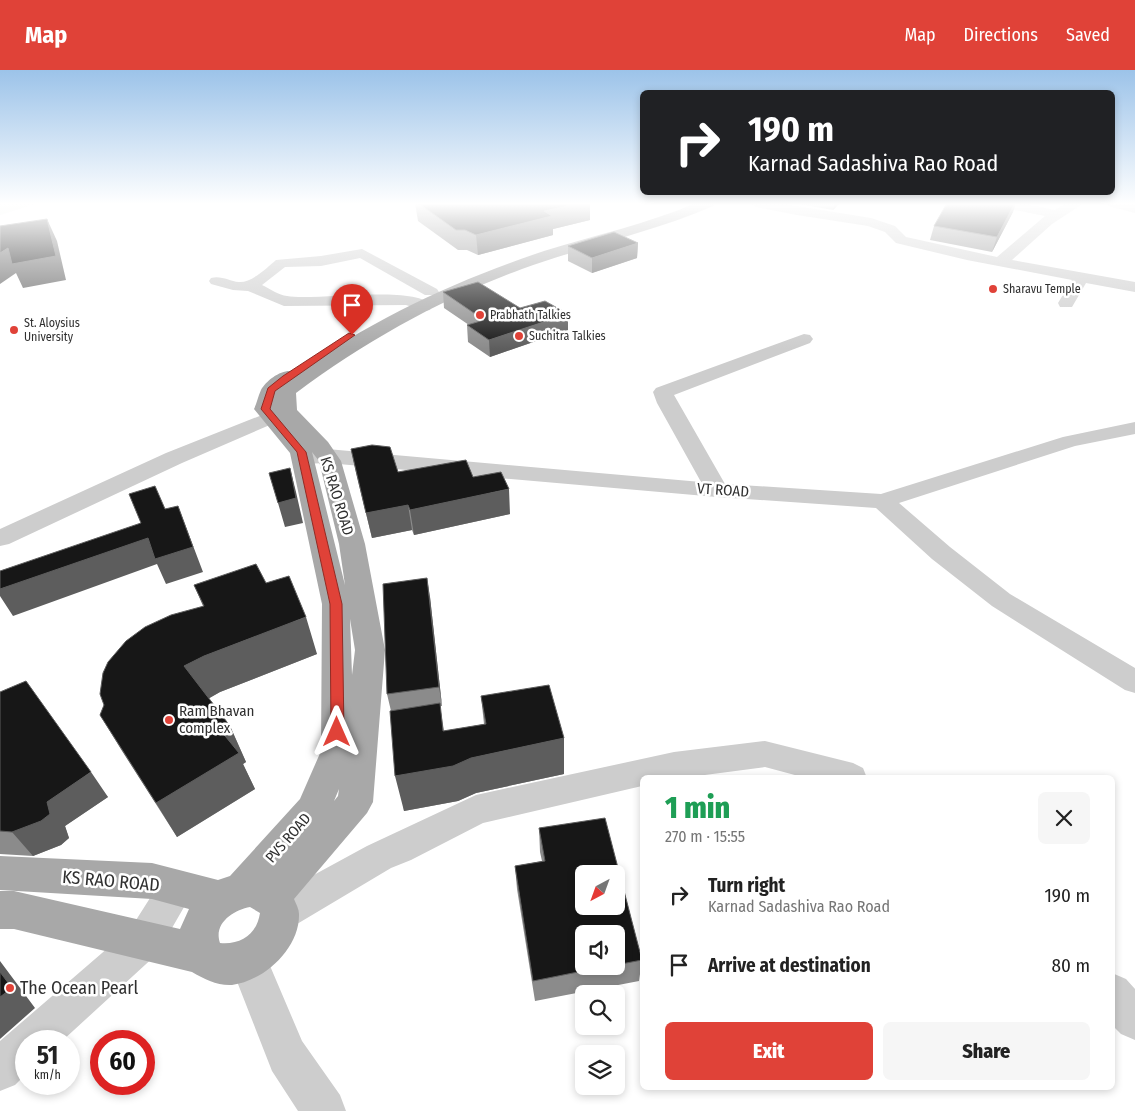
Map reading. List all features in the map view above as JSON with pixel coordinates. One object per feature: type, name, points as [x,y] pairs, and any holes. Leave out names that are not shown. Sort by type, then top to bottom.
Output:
[{"type":"main road","points":[[268,413],[271,390],[286,378],[421,299],[480,273],[551,252]]},
{"type":"main road","name":"KS RAO ROAD","points":[[315,456],[286,411],[286,391],[312,371],[392,322],[421,299],[560,252]]},
{"type":"main road","name":"PVS ROAD","points":[[253,900],[314,809],[338,751],[336,604],[315,456],[301,452],[268,413]]},
{"type":"main road","name":"KS RAO ROAD","points":[[0,873],[152,881],[177,888],[253,900]]},
{"type":"main road","points":[[253,900],[276,934],[267,946],[248,961],[226,966],[213,963],[204,955],[199,944],[199,930],[204,917],[253,900]]},
{"type":"main road","points":[[0,910],[14,910],[204,955]]},
{"type":"street","points":[[949,252],[1135,287]]},
{"type":"street","points":[[1001,261],[1011,252]]},
{"type":"street","points":[[217,280],[239,287],[250,286],[273,272],[280,263],[321,261],[362,253],[421,299]]},
{"type":"street","points":[[1066,303],[1082,276]]},
{"type":"street","points":[[250,286],[284,301],[421,299]]},
{"type":"street","points":[[716,490],[666,403],[663,392],[804,339]]},
{"type":"street","points":[[0,538],[268,413]]},
{"type":"street","name":"VT ROAD","points":[[315,456],[716,490],[882,501],[1070,441],[1135,428]]},
{"type":"street","points":[[882,501],[941,553],[1001,600],[1135,682]]},
{"type":"street","points":[[253,900],[399,849],[476,810],[674,765],[764,754],[846,775]]},
{"type":"street","points":[[43,1030],[144,941],[177,888]]},
{"type":"street","points":[[248,961],[287,1056],[324,1111]]},
{"type":"street","points":[[1115,997],[1135,1020]]},
{"type":"street","points":[[0,1070],[15,1056]]},
{"type":"building","points":[[9,252],[55,252],[56,256],[12,264]]},
{"type":"building","points":[[579,252],[612,252],[592,258]]},
{"type":"building","points":[[478,282],[520,308],[545,301],[568,314],[489,340],[467,325],[484,320],[443,292]]},
{"type":"building","points":[[372,445],[390,447],[398,472],[466,460],[473,477],[501,472],[509,489],[410,510],[408,505],[366,513],[351,449]]},
{"type":"building","points":[[290,468],[296,498],[278,503],[269,473]]},
{"type":"building","points":[[155,486],[165,509],[178,506],[193,547],[155,559],[148,538],[0,589],[0,571],[141,523],[129,494]]},
{"type":"building","points":[[256,564],[266,583],[289,576],[306,617],[204,656],[184,666],[230,726],[221,731],[239,753],[156,803],[100,715],[104,705],[100,694],[103,673],[108,662],[126,641],[145,627],[171,615],[204,606],[194,585]]},
{"type":"building","points":[[427,578],[439,687],[387,694],[383,584]]},
{"type":"building","points":[[26,681],[91,772],[47,802],[50,814],[41,821],[12,832],[0,831],[0,692]]},
{"type":"building","points":[[549,685],[564,738],[471,758],[453,766],[395,776],[390,711],[440,703],[443,731],[486,724],[481,696]]},
{"type":"building","points":[[605,818],[617,865],[575,865],[575,915],[625,915],[625,895],[640,952],[640,960],[625,963],[625,925],[575,925],[575,973],[533,981],[515,866],[545,861],[539,828]]},
{"type":"building","points":[[0,972],[12,988],[0,997]]},
{"type":"place","name":"Sharavu Temple","points":[[993,289]]},
{"type":"place","name":"Prabhath Talkies","points":[[480,315]]},
{"type":"place","name":"St. Aloysius University","points":[[14,330]]},
{"type":"place","name":"Suchitra Talkies","points":[[519,336]]},
{"type":"place","name":"Ram Bhavan complex","points":[[169,720]]},
{"type":"place","name":"The Ocean Pearl","points":[[10,988]]},
{"type":"route","points":[[337,732],[336,604],[301,452],[265,409],[271,390],[286,378],[352,335]]}]
